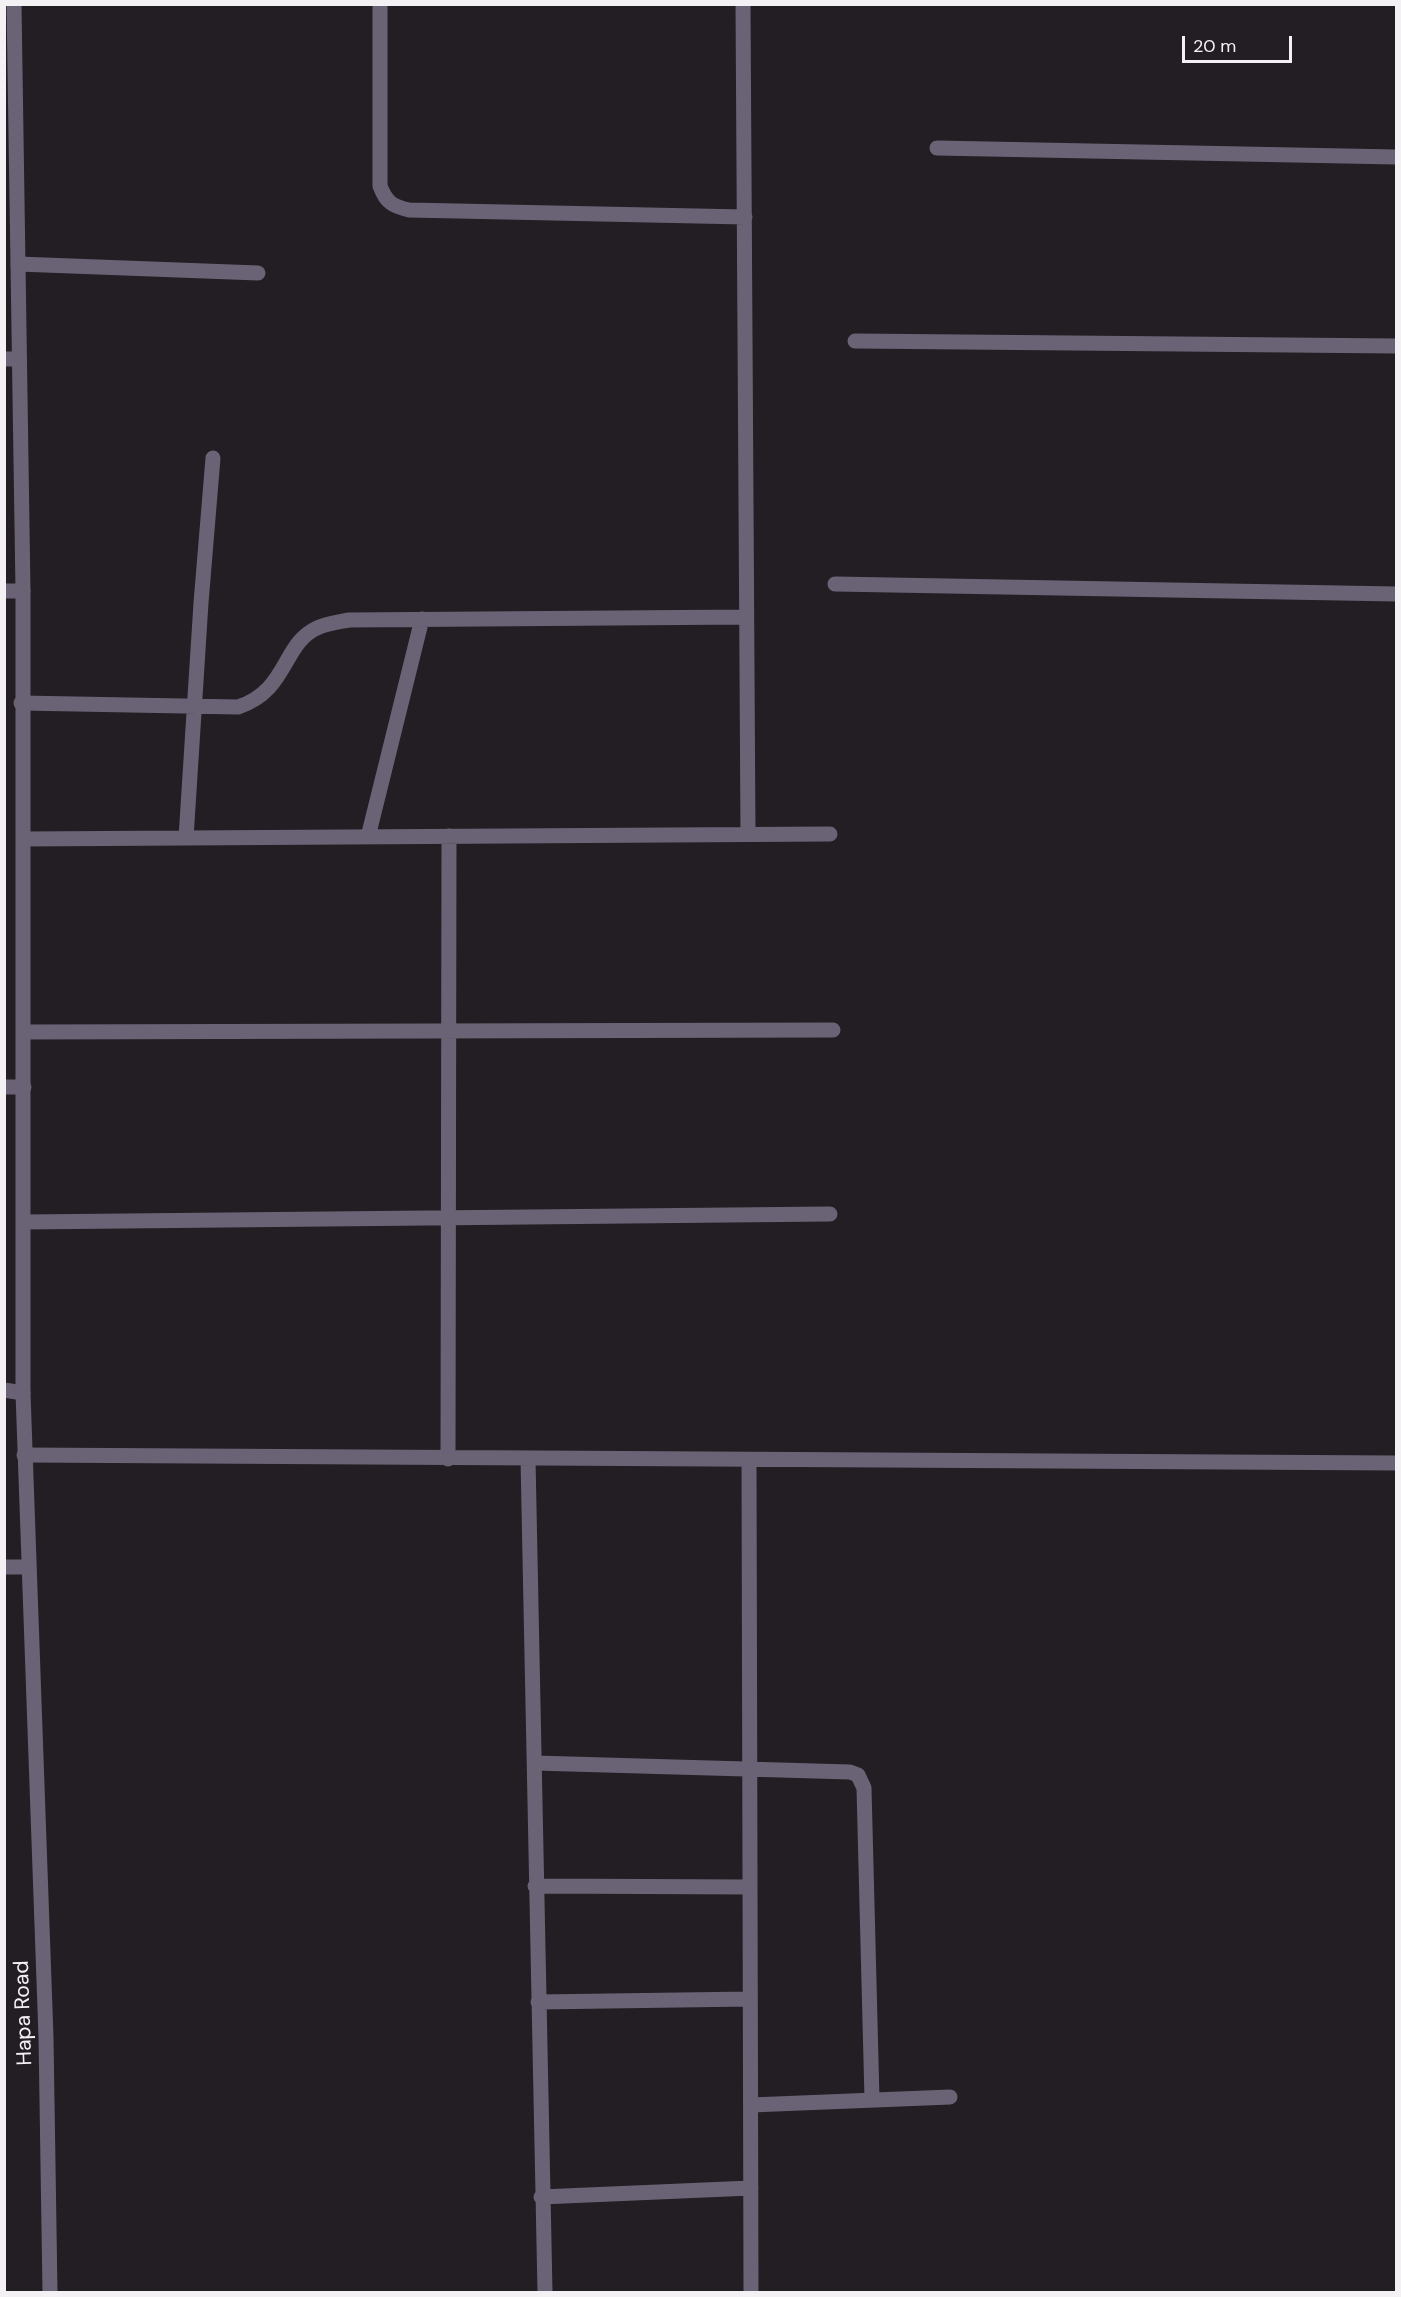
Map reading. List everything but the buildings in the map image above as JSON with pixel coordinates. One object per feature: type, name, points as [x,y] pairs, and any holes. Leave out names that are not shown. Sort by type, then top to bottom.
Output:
[{"type":"street","name":"Hapa Road","points":[[14,4],[18,264],[12,359],[23,591],[21,703],[24,839],[23,1393],[46,2025],[50,2292]]},
{"type":"street","points":[[380,4],[380,186],[385,198],[392,206],[409,210],[745,217]]},
{"type":"street","points":[[743,4],[748,834]]},
{"type":"street","points":[[937,148],[1396,157]]},
{"type":"street","points":[[18,264],[258,273]]},
{"type":"street","points":[[855,341],[1396,345]]},
{"type":"street","points":[[186,838],[213,458]]},
{"type":"street","points":[[835,584],[1396,594]]},
{"type":"street","points":[[4,591],[23,591]]},
{"type":"street","points":[[21,703],[238,706],[253,702],[265,694],[276,681],[302,639],[315,628],[349,620],[746,617]]},
{"type":"street","points":[[368,837],[422,619]]},
{"type":"street","points":[[24,839],[830,834]]},
{"type":"street","points":[[448,1459],[449,836]]},
{"type":"street","points":[[24,1032],[833,1030]]},
{"type":"street","points":[[4,1087],[24,1087]]},
{"type":"street","points":[[24,1222],[830,1214]]},
{"type":"street","points":[[4,1390],[23,1393]]},
{"type":"street","points":[[24,1455],[1396,1463]]},
{"type":"street","points":[[528,1459],[544,2292]]},
{"type":"street","points":[[749,1460],[751,2292]]},
{"type":"street","points":[[4,1567],[28,1567]]},
{"type":"street","points":[[535,1763],[850,1772],[858,1775],[864,1788],[872,2099]]},
{"type":"street","points":[[535,1886],[750,1887]]},
{"type":"street","points":[[537,2002],[750,1999]]},
{"type":"street","points":[[752,2104],[950,2097]]},
{"type":"street","points":[[541,2197],[751,2188]]}]
